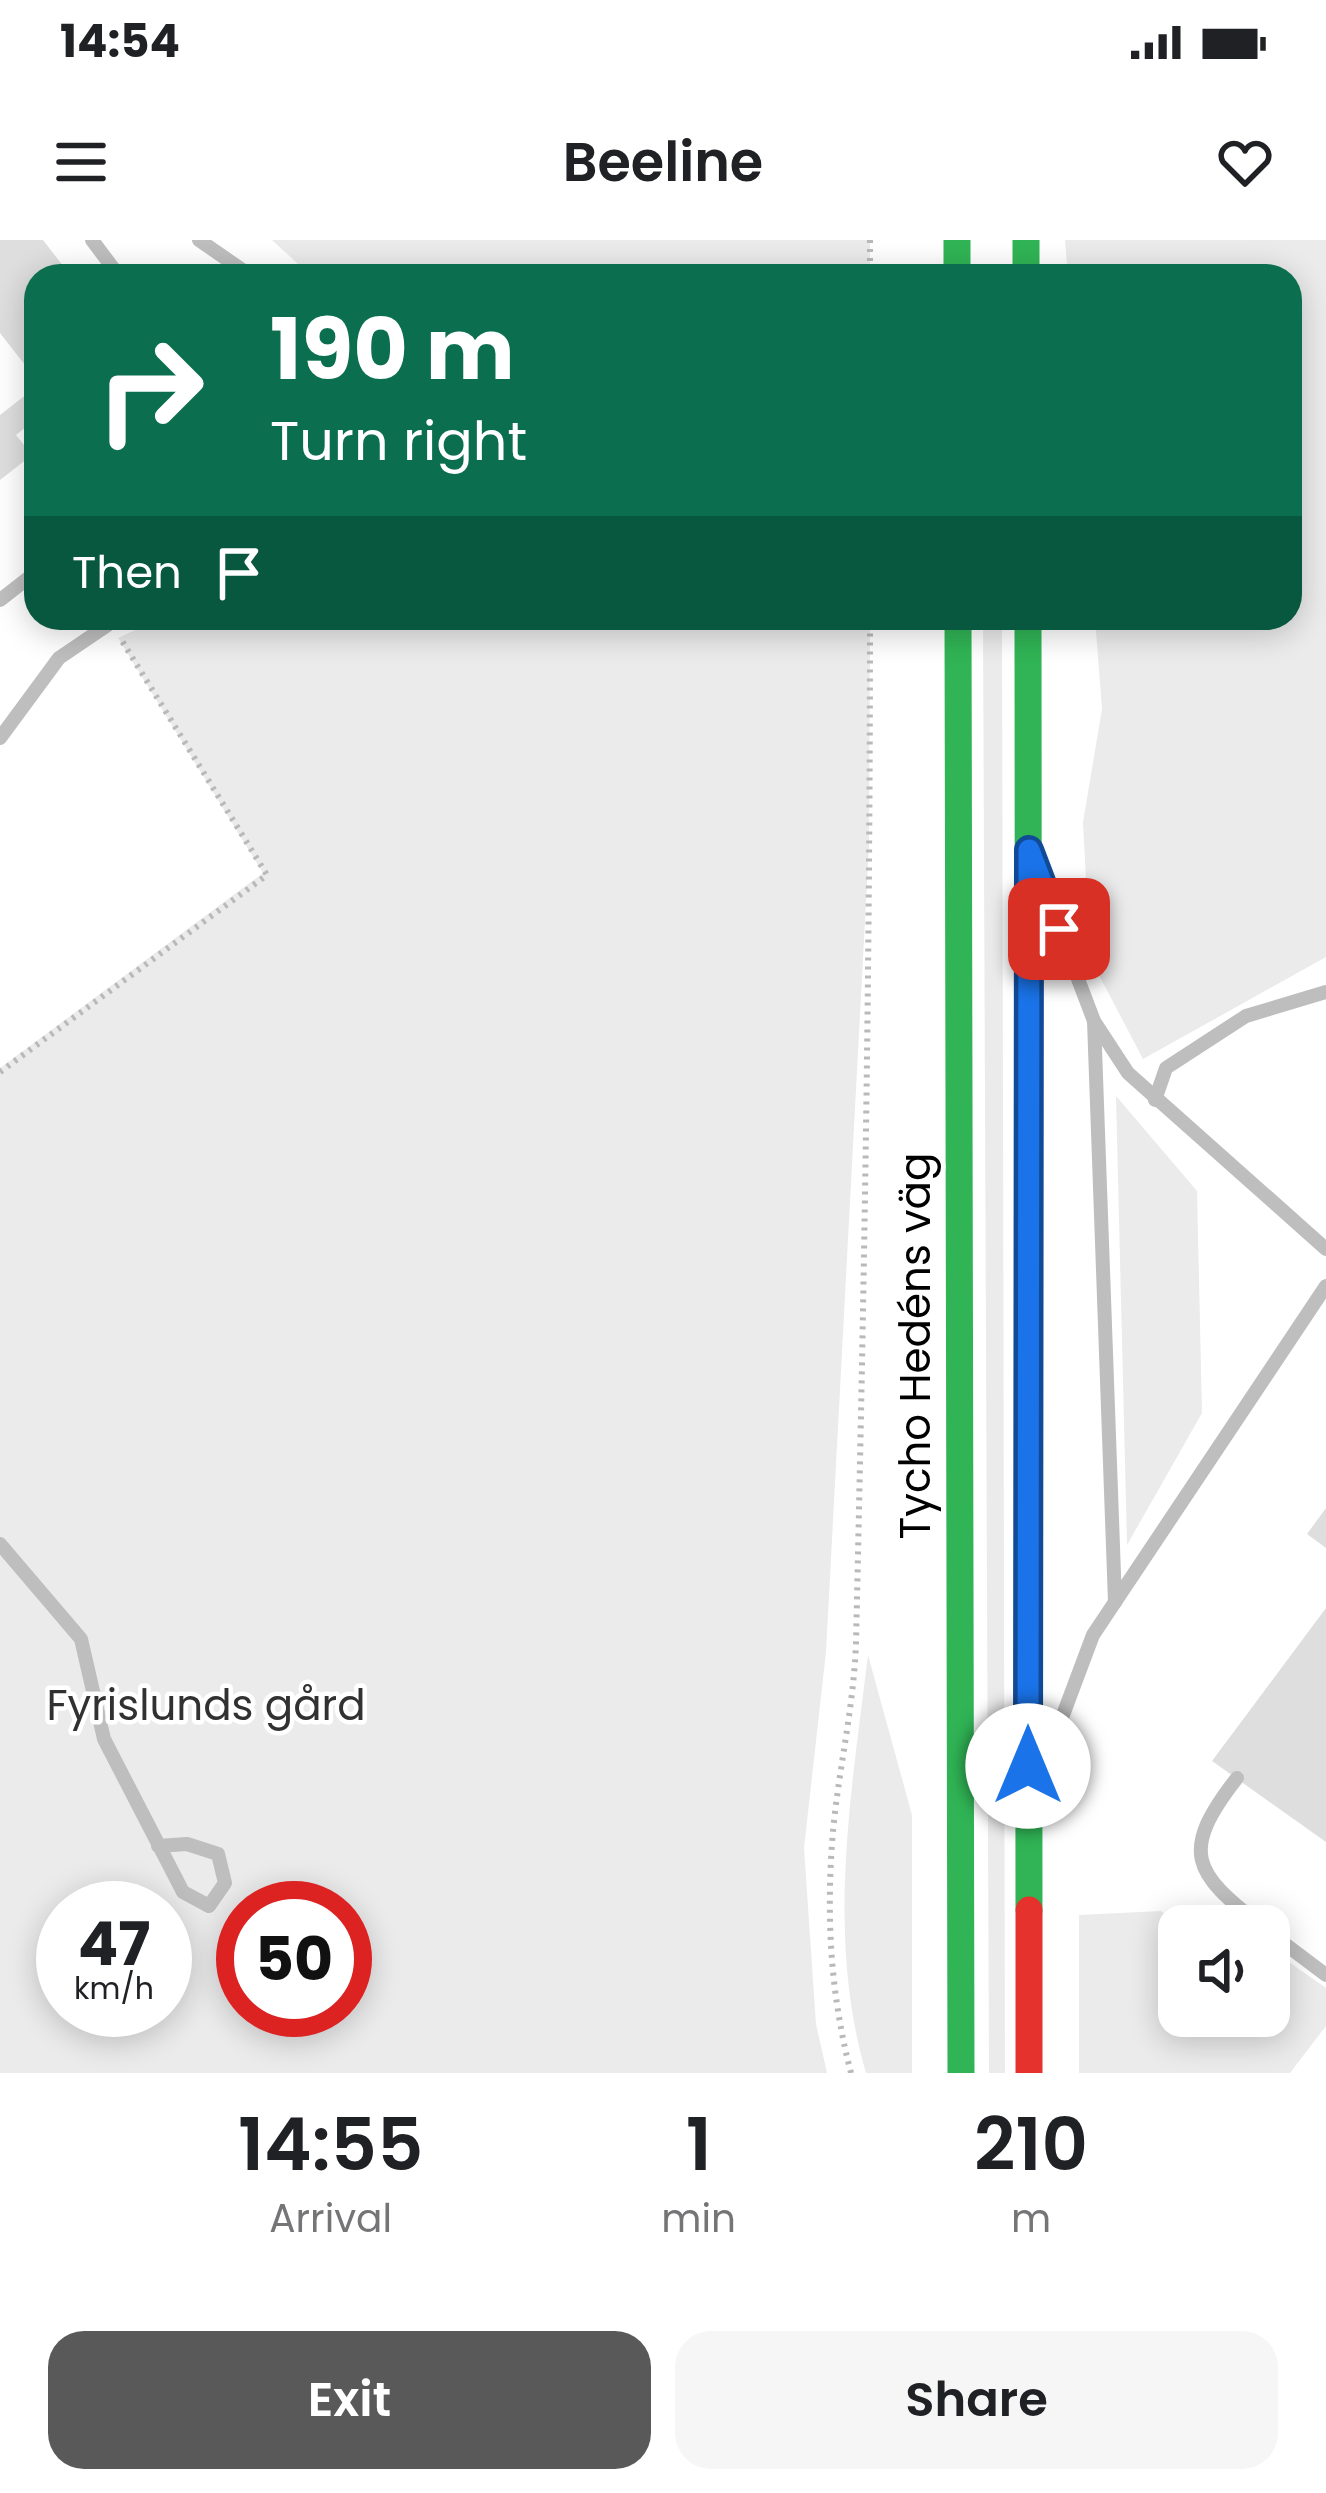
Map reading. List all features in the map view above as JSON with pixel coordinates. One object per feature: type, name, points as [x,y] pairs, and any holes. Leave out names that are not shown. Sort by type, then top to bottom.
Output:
[{"type":"main road","name":"Tycho Hedéns väg","points":[[958,630],[961,2073]]},
{"type":"main road","points":[[1028,630],[1029,2073]]},
{"type":"lane","points":[[200,240],[233,264]]},
{"type":"lane","points":[[0,600],[24,581]]},
{"type":"lane","points":[[0,738],[59,658],[100,630]]},
{"type":"lane","points":[[1029,850],[1094,1021],[1128,1073],[1326,1249]]},
{"type":"lane","points":[[1155,1100],[1166,1068],[1246,1016],[1326,992]]},
{"type":"lane","points":[[1094,1021],[1115,1602]]},
{"type":"lane","points":[[1028,1808],[1093,1635],[1326,1286]]},
{"type":"lane","points":[[0,1544],[81,1639],[104,1738],[158,1846],[183,1892],[209,1906],[225,1883],[218,1854],[187,1844],[158,1846]]},
{"type":"lane","points":[[1234,1905],[1211,1887],[1200,1847],[1212,1810],[1237,1778]]},
{"type":"lane","points":[[1290,1948],[1326,1975]]},
{"type":"path","points":[[0,1072],[267,875],[120,630]]},
{"type":"path","points":[[851,2073],[834,2003],[829,1898],[834,1826],[854,1699],[868,1034],[870,630]]},
{"type":"green space","points":[[272,240],[870,240],[870,264],[298,264]]},
{"type":"green space","points":[[1065,240],[1326,240],[1326,957],[1143,1059],[1090,958],[1083,822],[1102,709],[1096,630],[1302,630],[1302,264],[1067,264]]},
{"type":"green space","name":"Fyrislunds gård","points":[[135,630],[870,630],[869,846],[826,1652],[804,1848],[816,2024],[827,2073],[0,2073],[0,1068],[263,873],[118,638]]},
{"type":"green space","points":[[983,630],[1002,630],[1005,2073],[989,2073]]},
{"type":"green space","points":[[1116,1096],[1197,1191],[1202,1413],[1127,1545]]},
{"type":"green space","points":[[868,1655],[912,1815],[912,2073],[866,2073],[847,1970],[849,1813]]},
{"type":"green space","points":[[1158,1911],[1158,2037],[1290,2037],[1290,1963],[1326,1988],[1326,2026],[1290,2073],[1079,2073],[1079,1915]]},
{"type":"building","points":[[0,240],[43,240],[62,264],[24,264],[24,364],[0,333]]},
{"type":"building","points":[[24,396],[24,429],[16,435],[24,445],[24,461],[0,480],[0,415]]},
{"type":"building","points":[[1326,1508],[1326,1548],[1307,1534]]},
{"type":"building","points":[[1326,1608],[1326,1842],[1212,1761]]},
{"type":"traffic: fast","points":[[957,240],[957,264]]},
{"type":"traffic: fast","points":[[1026,240],[1026,264]]},
{"type":"traffic: fast","points":[[958,630],[961,2073]]},
{"type":"traffic: fast","points":[[1028,630],[1029,1910]]},
{"type":"traffic: jam","points":[[1029,1910],[1029,2073]]},
{"type":"route","points":[[1028,1766],[1029,850],[1059,929]]}]
